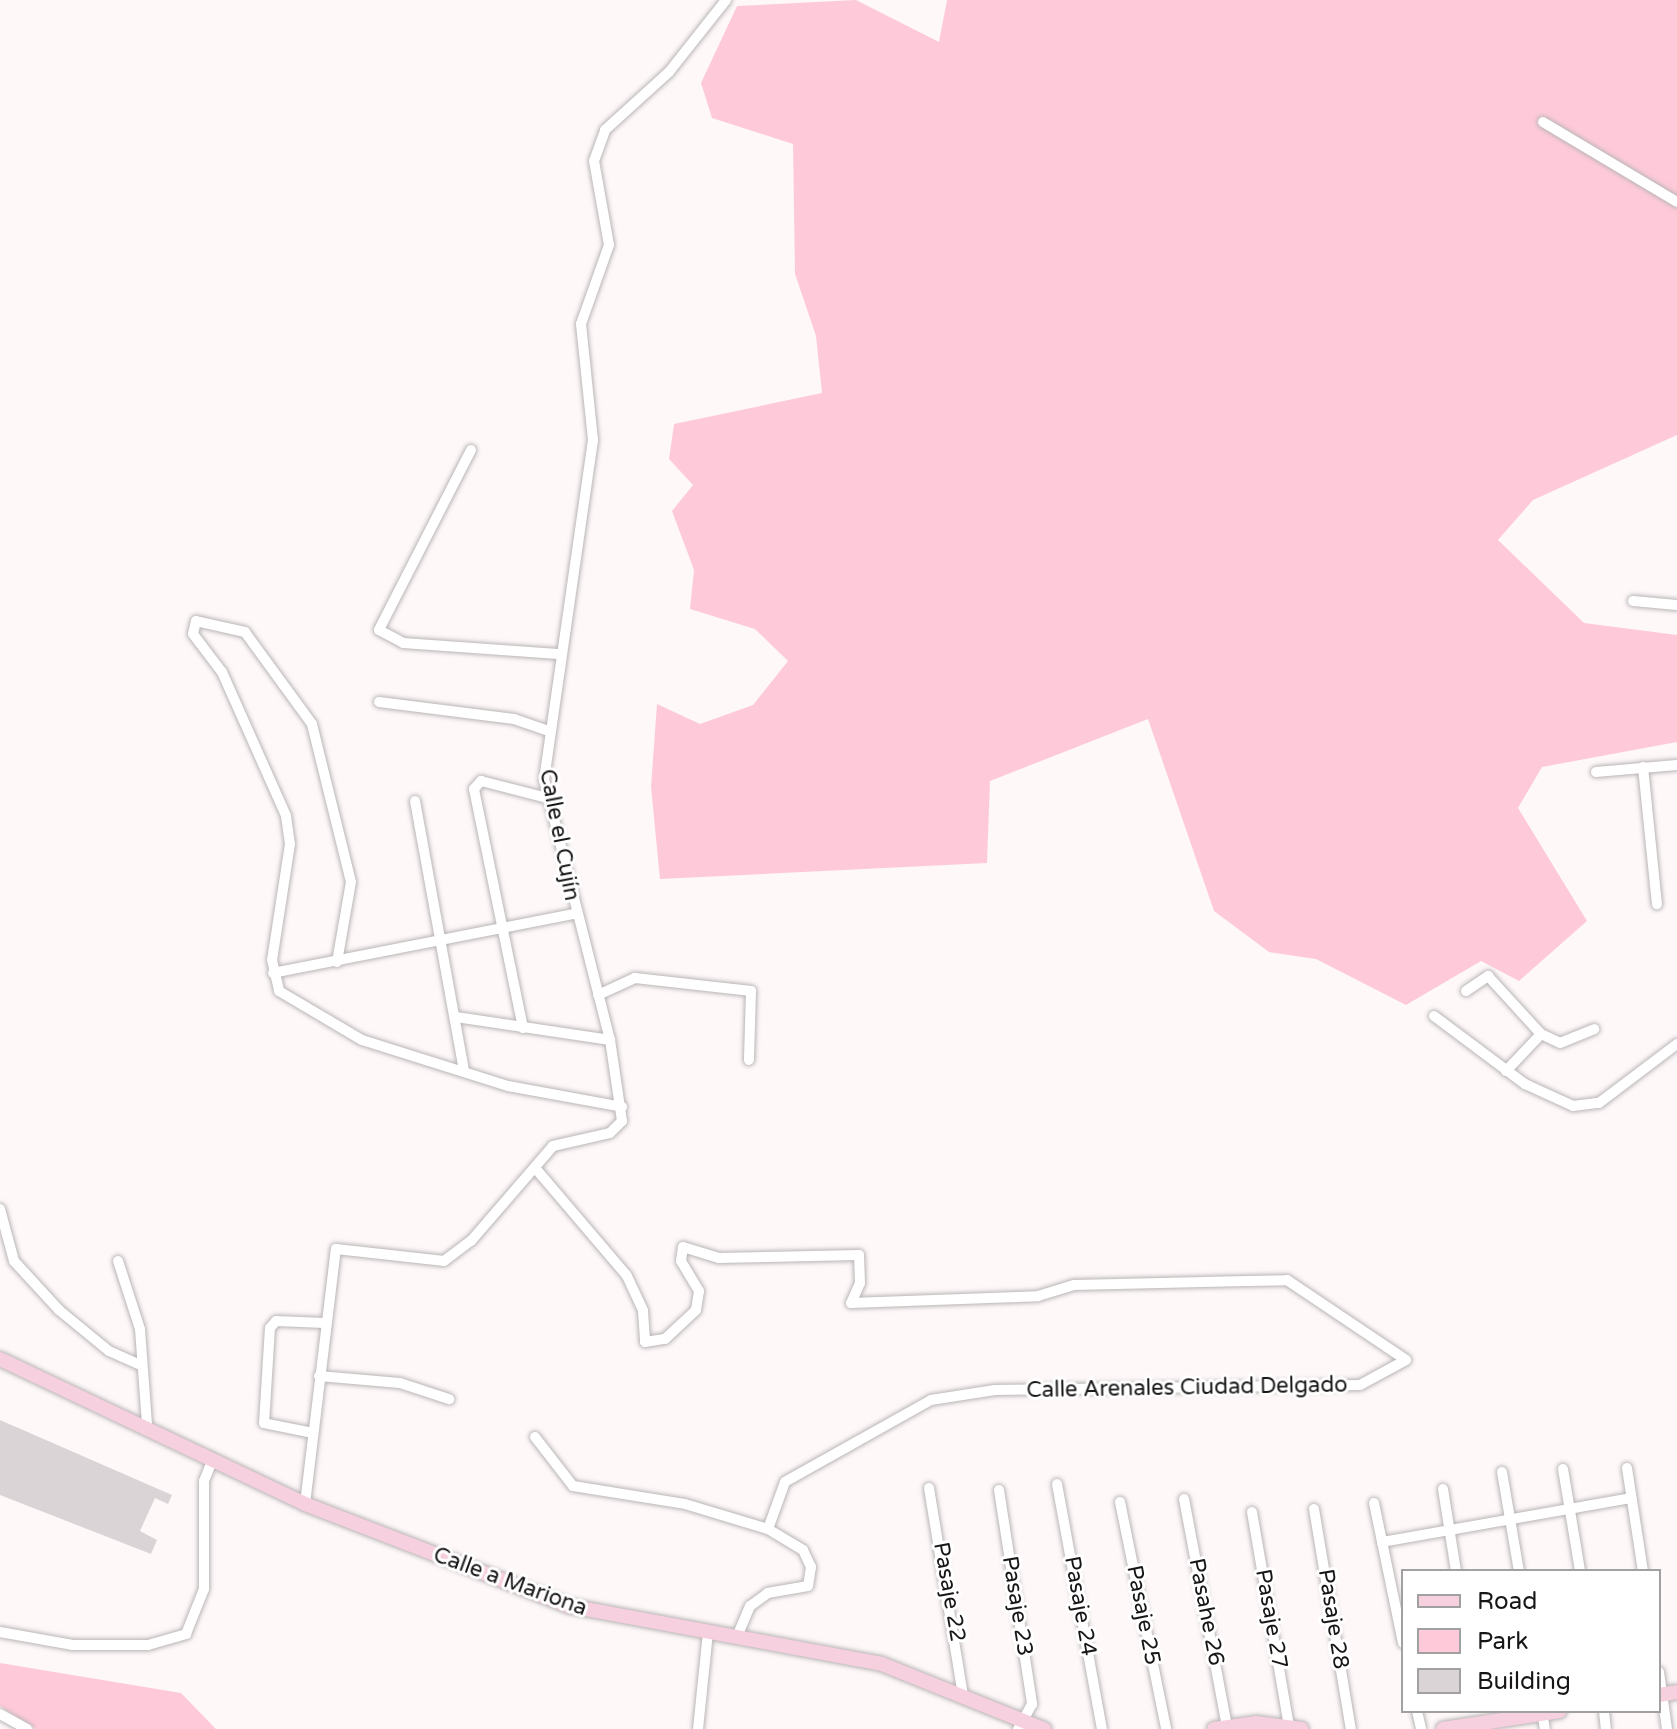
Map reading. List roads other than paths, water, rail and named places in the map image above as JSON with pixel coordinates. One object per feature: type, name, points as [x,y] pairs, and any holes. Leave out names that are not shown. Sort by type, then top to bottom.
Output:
[{"type":"main road","name":"Calle a Mariona","points":[[0,1359],[147,1425],[305,1504],[569,1606],[882,1664],[963,1696],[1020,1724],[1044,1729]]},
{"type":"main road","points":[[1443,1729],[1481,1721],[1543,1718]]},
{"type":"main road","points":[[1221,1727],[1295,1728]]},
{"type":"street","name":"Calle el Cujín","points":[[622,1107],[610,1040],[574,914],[551,799],[544,780],[558,654],[593,440],[581,324],[609,245],[595,177],[597,146],[726,0]]},
{"type":"street","points":[[1543,122],[1677,202]]},
{"type":"street","points":[[471,450],[379,630],[403,643],[558,654]]},
{"type":"street","points":[[1633,601],[1677,605]]},
{"type":"street","points":[[305,1504],[325,1323],[341,1246],[368,1258],[444,1261],[536,1169],[556,1144],[614,1131],[622,1107],[541,1095],[362,1040],[288,1001],[273,973],[290,844],[286,816],[222,672],[193,634],[196,621],[245,632],[312,724],[351,882],[337,962]]},
{"type":"street","points":[[379,702],[514,719],[548,731]]},
{"type":"street","points":[[1596,772],[1677,765]]},
{"type":"street","points":[[1643,767],[1657,904]]},
{"type":"street","points":[[523,1028],[507,929],[476,783],[551,799]]},
{"type":"street","points":[[415,801],[464,1071]]},
{"type":"street","points":[[273,973],[574,914]]},
{"type":"street","points":[[1466,991],[1488,976],[1541,1034],[1560,1043],[1594,1029]]},
{"type":"street","points":[[598,995],[635,978],[751,991],[749,1060]]},
{"type":"street","points":[[1434,1016],[1551,1102],[1586,1108],[1677,1044]]},
{"type":"street","points":[[456,1017],[610,1040]]},
{"type":"street","points":[[1506,1071],[1541,1034]]},
{"type":"street","name":"Calle Arenales Ciudad Delgado","points":[[536,1169],[627,1276],[643,1311],[645,1342],[665,1339],[696,1310],[699,1291],[681,1261],[683,1247],[719,1258],[859,1255],[860,1283],[851,1303],[1038,1296],[1074,1285],[1287,1280],[1406,1360],[1360,1385],[995,1390],[931,1400],[785,1482],[768,1529]]},
{"type":"street","points":[[0,1209],[14,1261],[59,1310],[109,1351],[141,1365]]},
{"type":"street","points":[[118,1261],[140,1329],[147,1425]]},
{"type":"street","points":[[313,1433],[264,1423],[270,1328],[276,1321],[325,1323]]},
{"type":"street","points":[[319,1376],[400,1383],[449,1399]]},
{"type":"street","points":[[535,1437],[573,1486],[685,1504],[768,1529],[803,1550],[810,1578],[808,1586],[768,1593],[750,1606],[737,1637]]},
{"type":"street","points":[[0,1632],[73,1645],[148,1645],[186,1634],[204,1589],[204,1481],[213,1459]]},
{"type":"street","points":[[1627,1468],[1643,1569]]},
{"type":"street","points":[[1563,1469],[1580,1569]]},
{"type":"street","points":[[1502,1472],[1519,1569]]},
{"type":"street","name":"Pasaje 24","points":[[1057,1484],[1102,1729]]},
{"type":"street","name":"Pasaje 22","points":[[929,1488],[963,1696]]},
{"type":"street","points":[[1443,1489],[1456,1569]]},
{"type":"street","name":"Pasaje 23","points":[[999,1490],[1032,1704],[1020,1724]]},
{"type":"street","points":[[1382,1542],[1631,1498]]},
{"type":"street","name":"Pasahe 26","points":[[1184,1499],[1221,1727]]},
{"type":"street","name":"Pasaje 25","points":[[1120,1502],[1166,1729]]},
{"type":"street","points":[[1374,1503],[1401,1633]]},
{"type":"street","name":"Pasaje 28","points":[[1314,1509],[1351,1729]]},
{"type":"street","name":"Pasaje 27","points":[[1252,1512],[1295,1728]]},
{"type":"street","points":[[698,1729],[708,1632]]},
{"type":"street","points":[[1666,1694],[1667,1729]]},
{"type":"street","points":[[0,1714],[27,1729]]}]
